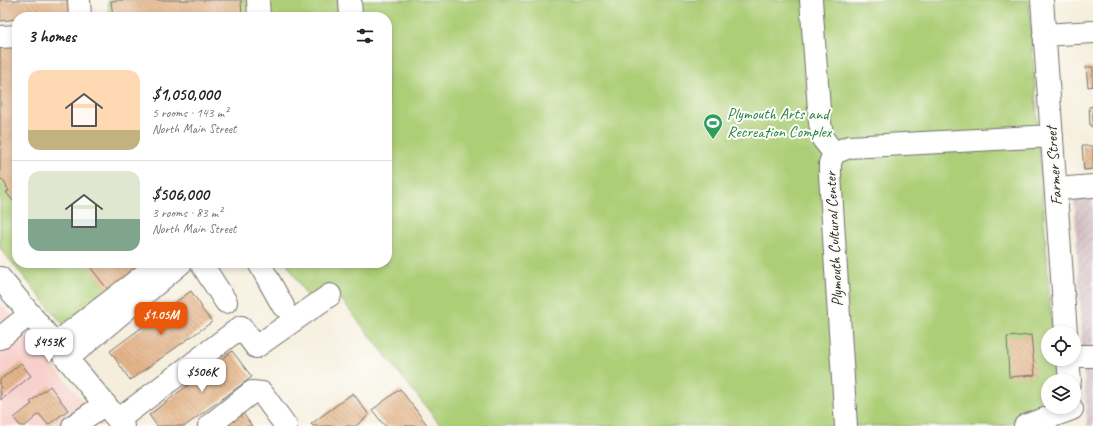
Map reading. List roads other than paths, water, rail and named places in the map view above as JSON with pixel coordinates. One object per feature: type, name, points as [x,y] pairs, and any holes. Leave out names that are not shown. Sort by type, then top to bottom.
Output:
[{"type":"street","points":[[79,0],[80,12]]},
{"type":"street","points":[[258,0],[259,12]]},
{"type":"street","points":[[350,0],[351,12]]},
{"type":"street","points":[[811,0],[822,139],[834,152]]},
{"type":"street","name":"Farmer Street","points":[[1042,0],[1066,326]]},
{"type":"street","points":[[1044,36],[1093,32]]},
{"type":"street","points":[[0,37],[12,36]]},
{"type":"street","name":"Plymouth Cultural Center","points":[[846,426],[830,175],[830,163],[834,152],[849,147],[1052,136]]},
{"type":"street","points":[[1056,189],[1093,186]]},
{"type":"street","points":[[61,352],[153,268]]},
{"type":"street","points":[[61,352],[174,268]]},
{"type":"street","points":[[204,268],[226,302]]},
{"type":"street","points":[[262,268],[283,306]]},
{"type":"street","points":[[0,278],[121,423],[241,327],[256,346],[330,295]]},
{"type":"street","points":[[0,338],[30,314]]},
{"type":"street","points":[[1081,356],[1093,356]]},
{"type":"street","points":[[209,426],[252,392],[262,393],[286,426]]},
{"type":"street","points":[[73,426],[104,404]]},
{"type":"street","points":[[1025,426],[1072,414]]},
{"type":"place","name":"Plymouth Arts and Recreation Complex","points":[[713,140]]}]
